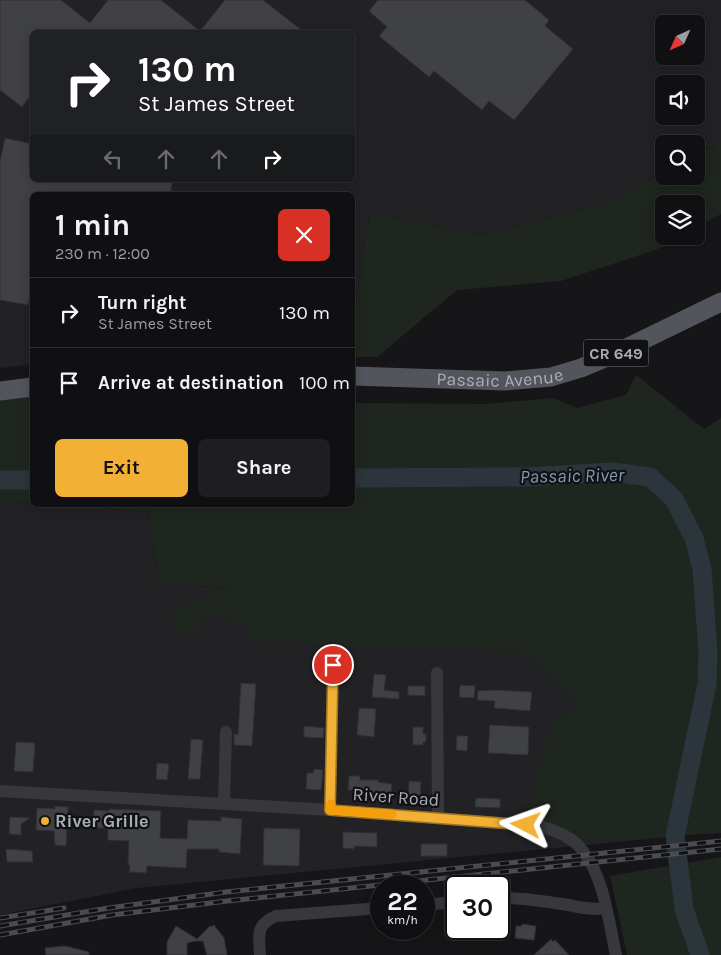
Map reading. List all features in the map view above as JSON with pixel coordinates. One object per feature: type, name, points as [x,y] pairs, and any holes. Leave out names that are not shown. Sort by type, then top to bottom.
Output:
[{"type":"main road","name":"Passaic Avenue","points":[[355,376],[505,381],[551,377],[581,368],[614,354],[721,302]]},
{"type":"main road","points":[[0,391],[30,387]]},
{"type":"street","points":[[330,810],[333,665]]},
{"type":"street","points":[[437,673],[438,818]]},
{"type":"street","points":[[224,803],[226,732]]},
{"type":"street","name":"River Road","points":[[0,791],[224,803],[540,826],[566,836],[583,851],[589,861],[598,880],[616,955]]},
{"type":"street","points":[[510,898],[594,910],[605,908]]},
{"type":"street","points":[[260,955],[260,928],[262,924],[276,916],[370,909]]},
{"type":"shaded area","points":[[0,0],[721,0],[721,141],[705,149],[705,135],[655,135],[655,177],[605,203],[482,235],[370,213],[355,305],[355,192],[30,192],[30,364],[0,368]]},
{"type":"shaded area","points":[[721,141],[721,214],[705,223],[705,195],[655,195],[655,245],[666,245],[661,248],[561,281],[457,290],[377,357],[355,357],[355,305],[370,213],[482,235],[605,203],[655,177],[655,185],[705,185],[705,150]]},
{"type":"shaded area","points":[[636,375],[704,429],[721,418],[721,833],[591,841],[527,813],[551,724],[580,705],[522,652],[286,643],[249,638],[247,625],[205,612],[194,637],[177,633],[170,610],[231,588],[159,584],[148,512],[90,507],[355,507],[355,403],[485,404],[553,398],[577,408],[626,395]]},
{"type":"shaded area","points":[[23,396],[30,397],[30,502],[0,500],[0,400]]},
{"type":"shaded area","points":[[0,500],[30,502],[30,507],[90,507],[148,512],[159,584],[574,608],[669,837],[137,888],[0,915]]},
{"type":"shaded area","points":[[721,857],[721,955],[627,955],[610,876]]},
{"type":"building","points":[[0,0],[61,0],[90,23],[108,0],[161,0],[199,30],[30,30],[30,97],[22,107],[0,90]]},
{"type":"building","points":[[225,0],[263,0],[301,30],[201,30]]},
{"type":"building","points":[[378,0],[525,0],[549,20],[545,26],[573,49],[514,120],[489,101],[482,110],[434,71],[429,77],[379,36],[387,27],[369,11]]},
{"type":"building","points":[[5,138],[30,144],[30,182],[173,182],[171,192],[30,192],[30,295],[28,305],[0,300],[0,161]]},
{"type":"building","points":[[374,674],[386,675],[384,690],[399,692],[399,699],[372,697]]},
{"type":"building","points":[[241,683],[256,684],[252,746],[234,745],[234,734],[238,735]]},
{"type":"building","points":[[460,685],[475,686],[474,698],[459,697]]},
{"type":"building","points":[[408,686],[425,686],[425,696],[408,695]]},
{"type":"building","points":[[478,691],[532,692],[530,711],[494,708],[495,701],[477,700]]},
{"type":"building","points":[[359,708],[376,709],[374,737],[357,735]]},
{"type":"building","points":[[490,725],[529,727],[528,755],[488,753]]},
{"type":"building","points":[[304,726],[324,728],[323,738],[304,737]]},
{"type":"building","points":[[413,727],[423,727],[423,734],[426,734],[426,742],[423,742],[423,745],[413,745]]},
{"type":"building","points":[[457,736],[468,736],[467,751],[456,750]]},
{"type":"building","points":[[191,739],[203,740],[200,779],[188,779]]},
{"type":"building","points":[[16,742],[35,743],[33,772],[14,771]]},
{"type":"building","points":[[157,763],[169,764],[167,780],[156,779]]},
{"type":"building","points":[[314,769],[323,770],[321,790],[306,789],[307,773],[313,773]]},
{"type":"building","points":[[349,776],[360,776],[360,780],[378,780],[378,782],[392,784],[391,798],[387,798],[387,801],[375,801],[375,797],[371,797],[371,791],[348,790]]},
{"type":"building","points":[[409,781],[421,782],[420,799],[408,799]]},
{"type":"building","points":[[476,798],[500,799],[500,808],[475,807]]},
{"type":"building","points":[[55,806],[68,807],[66,846],[55,845],[54,831],[36,830],[37,808],[55,809]]},
{"type":"building","points":[[109,809],[161,811],[160,838],[187,839],[188,820],[221,821],[221,817],[242,819],[240,854],[219,852],[219,849],[187,849],[186,868],[147,866],[146,873],[129,872],[129,841],[108,840],[108,828],[93,828],[94,810],[109,811]]},
{"type":"building","points":[[10,817],[30,818],[21,824],[21,835],[9,834]]},
{"type":"building","points":[[264,828],[300,829],[299,866],[263,865]]},
{"type":"building","points":[[343,832],[377,833],[377,847],[354,846],[354,849],[343,848]]},
{"type":"building","points":[[421,844],[447,844],[447,856],[421,856]]},
{"type":"building","points":[[6,849],[32,851],[33,862],[7,862]]},
{"type":"building","points":[[522,924],[536,926],[534,940],[515,938],[516,926],[522,926]]},
{"type":"building","points":[[214,925],[224,938],[227,955],[207,955],[203,941],[195,941],[187,943],[187,955],[167,955],[167,942],[176,926],[197,939],[210,926]]},
{"type":"building","points":[[551,939],[553,942],[555,940],[569,955],[534,955]]},
{"type":"building","points":[[65,946],[89,952],[89,955],[46,955],[45,948]]},
{"type":"waterway","name":"Passaic River","points":[[355,478],[529,477],[612,472],[650,477],[674,499],[694,538],[702,569],[708,653],[707,684],[675,836],[684,909],[700,955]]},
{"type":"waterway","name":"Passaic River","points":[[0,480],[30,480]]},
{"type":"railway","points":[[0,926],[109,908],[226,892],[721,841]]},
{"type":"railway","points":[[0,935],[112,915],[227,901],[721,849]]},
{"type":"railway","points":[[0,918],[64,908]]},
{"type":"slow traffic","points":[[331,804],[330,810],[392,814]]},
{"type":"place","name":"River Grille","points":[[45,821]]},
{"type":"route","points":[[333,665],[330,810],[526,825]]}]
